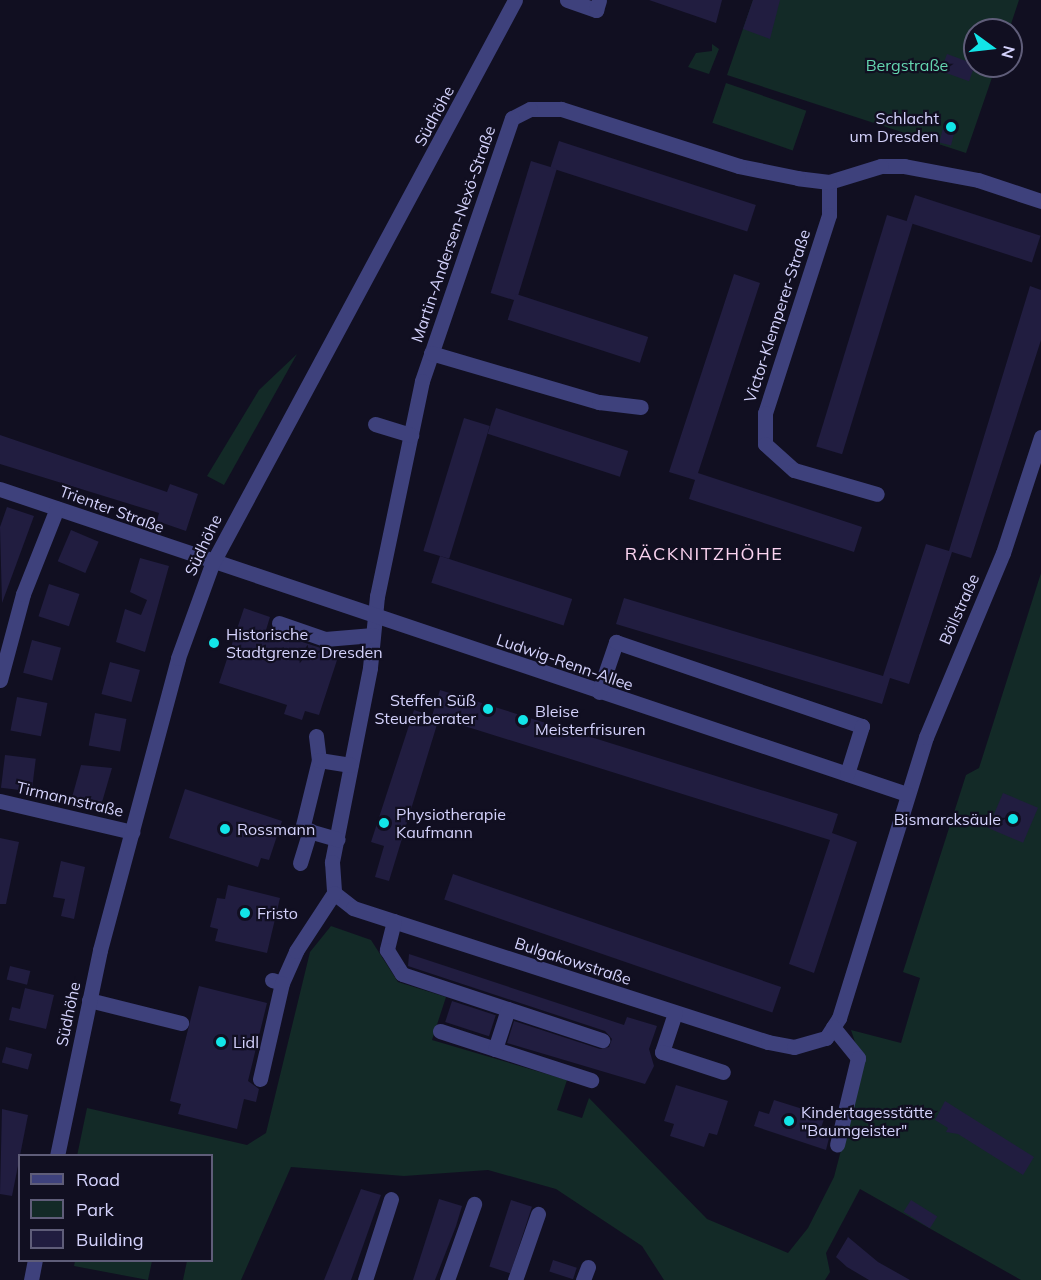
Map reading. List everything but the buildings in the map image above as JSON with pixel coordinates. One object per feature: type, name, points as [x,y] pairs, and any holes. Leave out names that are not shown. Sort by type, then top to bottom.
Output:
[{"type":"street","name":"Südhöhe","points":[[57,1154],[89,1000],[132,832],[178,658],[212,564],[515,0]]},
{"type":"street","points":[[567,0],[596,10],[599,0]]},
{"type":"street","name":"Martin-Andersen-Nexö-Straße","points":[[374,618],[411,435],[431,353],[498,146],[512,118],[530,109],[561,109],[739,166],[829,182],[881,166],[904,166],[978,180],[1041,201]]},
{"type":"street","name":"Victor-Klemperer-Straße","points":[[829,182],[829,215],[765,413],[765,444],[794,470],[877,494]]},
{"type":"street","points":[[431,353],[599,402],[641,407]]},
{"type":"street","points":[[375,424],[411,435]]},
{"type":"street","name":"Böllstraße","points":[[907,794],[947,681],[1003,553],[1041,437]]},
{"type":"street","name":"Trienter Straße","points":[[0,489],[212,564]]},
{"type":"street","points":[[0,680],[23,594],[57,508]]},
{"type":"street","name":"Ludwig-Renn-Allee","points":[[212,564],[907,794]]},
{"type":"street","points":[[260,1079],[277,981],[334,893],[330,879],[373,635],[374,618]]},
{"type":"street","points":[[279,623],[325,639],[373,635]]},
{"type":"street","points":[[599,692],[616,642],[862,726],[847,774]]},
{"type":"street","points":[[316,736],[320,760],[302,829],[338,839]]},
{"type":"street","points":[[320,760],[351,765]]},
{"type":"street","points":[[837,1145],[858,1058],[833,1027],[907,794]]},
{"type":"street","name":"Tirmannstraße","points":[[0,801],[132,832]]},
{"type":"street","points":[[300,863],[310,831]]},
{"type":"street","name":"Bulgakowstraße","points":[[334,893],[353,908],[675,1013],[794,1047],[816,1044],[833,1027]]},
{"type":"street","points":[[394,921],[387,950],[402,974],[602,1040]]},
{"type":"street","points":[[89,1000],[181,1023]]},
{"type":"street","points":[[495,1049],[508,1009]]},
{"type":"street","points":[[675,1013],[663,1052],[723,1072]]},
{"type":"street","points":[[440,1031],[591,1080]]},
{"type":"street","points":[[365,1280],[391,1199]]},
{"type":"street","points":[[447,1280],[474,1204]]},
{"type":"street","points":[[515,1280],[538,1214]]},
{"type":"street","points":[[31,1280],[35,1262]]},
{"type":"green space","name":"Bergstraße","points":[[753,0],[1019,0],[1013,18],[963,18],[963,78],[992,78],[966,153],[727,75]]},
{"type":"green space","points":[[712,44],[719,49],[709,74],[688,67],[696,53],[712,51]]},
{"type":"green space","points":[[726,83],[806,111],[793,150],[712,123]]},
{"type":"green space","points":[[297,354],[224,485],[207,476],[259,390]]},
{"type":"green space","points":[[1041,573],[1041,1280],[1021,1280],[860,1189],[826,1253],[830,1272],[825,1280],[664,1280],[642,1246],[556,1189],[488,1170],[404,1176],[291,1167],[241,1280],[183,1280],[187,1262],[213,1262],[213,1154],[77,1154],[87,1108],[247,1145],[266,1133],[310,952],[331,926],[371,940],[398,982],[446,997],[432,1040],[567,1080],[557,1110],[582,1118],[589,1098],[707,1219],[788,1253],[808,1228],[834,1177],[863,1066],[851,1030],[901,1043],[920,978],[903,972],[966,775],[979,768]]},
{"type":"green space","points":[[75,1262],[152,1262],[148,1280],[74,1266]]},
{"type":"place","name":"Schlacht um Dresden","points":[[951,127]]},
{"type":"place","name":"Historische Stadtgrenze Dresden","points":[[214,643]]},
{"type":"place","name":"Steffen Süß Steuerberater","points":[[488,709]]},
{"type":"place","name":"Bleise Meisterfrisuren","points":[[523,720]]},
{"type":"place","name":"Bismarcksäule","points":[[1013,819]]},
{"type":"place","name":"Physiotherapie Kaufmann","points":[[384,823]]},
{"type":"place","name":"Rossmann","points":[[225,829]]},
{"type":"place","name":"Fristo","points":[[245,913]]},
{"type":"place","name":"Lidl","points":[[221,1042]]},
{"type":"place","name":"Kindertagesstätte \"Baumgeister\"","points":[[789,1121]]},
{"type":"district","name":"RÄCKNITZHÖHE","points":[[704,554]]}]
